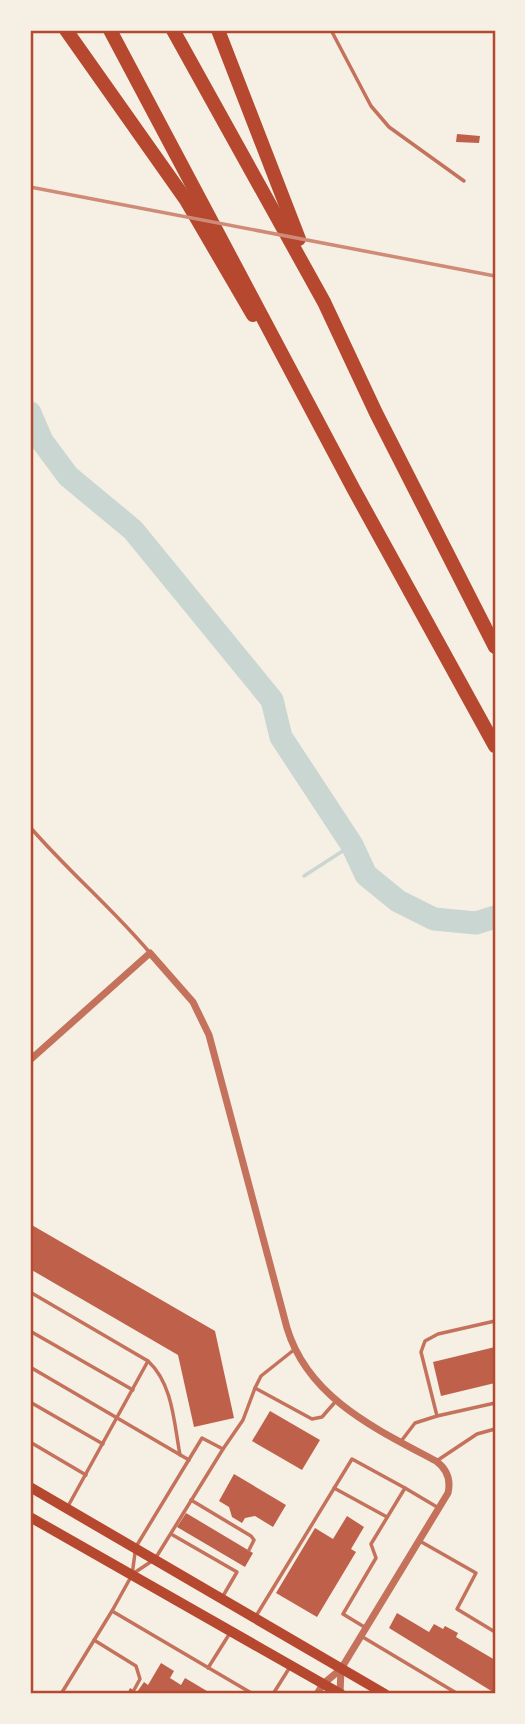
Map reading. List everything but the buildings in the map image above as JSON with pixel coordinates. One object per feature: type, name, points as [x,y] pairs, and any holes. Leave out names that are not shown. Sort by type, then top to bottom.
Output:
[{"type":"highway","points":[[66,30],[186,200],[353,488],[495,746]]},
{"type":"highway","points":[[110,30],[353,488]]},
{"type":"highway","points":[[173,30],[324,302],[495,647]]},
{"type":"highway","points":[[218,30],[324,302]]},
{"type":"main road","points":[[30,1488],[385,1694]]},
{"type":"main road","points":[[30,1496],[48,1499]]},
{"type":"main road","points":[[30,1517],[291,1666],[320,1689],[340,1694]]},
{"type":"street","points":[[30,1060],[150,953],[193,1002],[209,1035],[295,1349],[308,1373],[336,1401],[400,1442],[436,1461],[446,1472],[450,1485],[439,1508],[341,1669],[320,1689]]},
{"type":"street","points":[[340,1694],[341,1669]]},
{"type":"lane","points":[[331,30],[370,106],[389,127],[464,181]]},
{"type":"lane","points":[[30,827],[71,873],[120,917],[150,953]]},
{"type":"lane","points":[[30,1292],[148,1361],[160,1371],[166,1384],[180,1455]]},
{"type":"lane","points":[[437,1416],[421,1352],[425,1341],[438,1334],[495,1321]]},
{"type":"lane","points":[[30,1331],[133,1390]]},
{"type":"lane","points":[[132,1575],[155,1559],[243,1420],[261,1376],[295,1349]]},
{"type":"lane","points":[[66,1509],[148,1361]]},
{"type":"lane","points":[[30,1367],[189,1460]]},
{"type":"lane","points":[[255,1388],[312,1419],[322,1417],[336,1401]]},
{"type":"lane","points":[[30,1402],[103,1444]]},
{"type":"lane","points":[[400,1442],[415,1423],[495,1403]]},
{"type":"lane","points":[[436,1461],[477,1434],[495,1430]]},
{"type":"lane","points":[[61,1694],[132,1575],[136,1548],[202,1438],[223,1449]]},
{"type":"lane","points":[[30,1442],[86,1475]]},
{"type":"lane","points":[[255,1618],[352,1459],[439,1508]]},
{"type":"lane","points":[[334,1488],[387,1517]]},
{"type":"lane","points":[[366,1628],[343,1614],[376,1558],[371,1544],[405,1488]]},
{"type":"lane","points":[[191,1500],[251,1536],[254,1541],[249,1550]]},
{"type":"lane","points":[[170,1534],[237,1572]]},
{"type":"lane","points":[[418,1539],[476,1573],[457,1609],[495,1632]]},
{"type":"lane","points":[[222,1598],[241,1565]]},
{"type":"lane","points":[[112,1611],[253,1694]]},
{"type":"lane","points":[[208,1668],[231,1632]]},
{"type":"lane","points":[[361,1636],[458,1694]]},
{"type":"lane","points":[[94,1640],[136,1666],[140,1679],[134,1690]]},
{"type":"lane","points":[[273,1694],[291,1666]]},
{"type":"waterway","points":[[30,413],[42,441],[68,476],[133,530],[272,700],[281,737],[352,845],[366,875],[398,901],[434,919],[476,923],[495,917]]},
{"type":"waterway","points":[[304,876],[352,845]]},
{"type":"railway","points":[[30,187],[495,276]]}]
